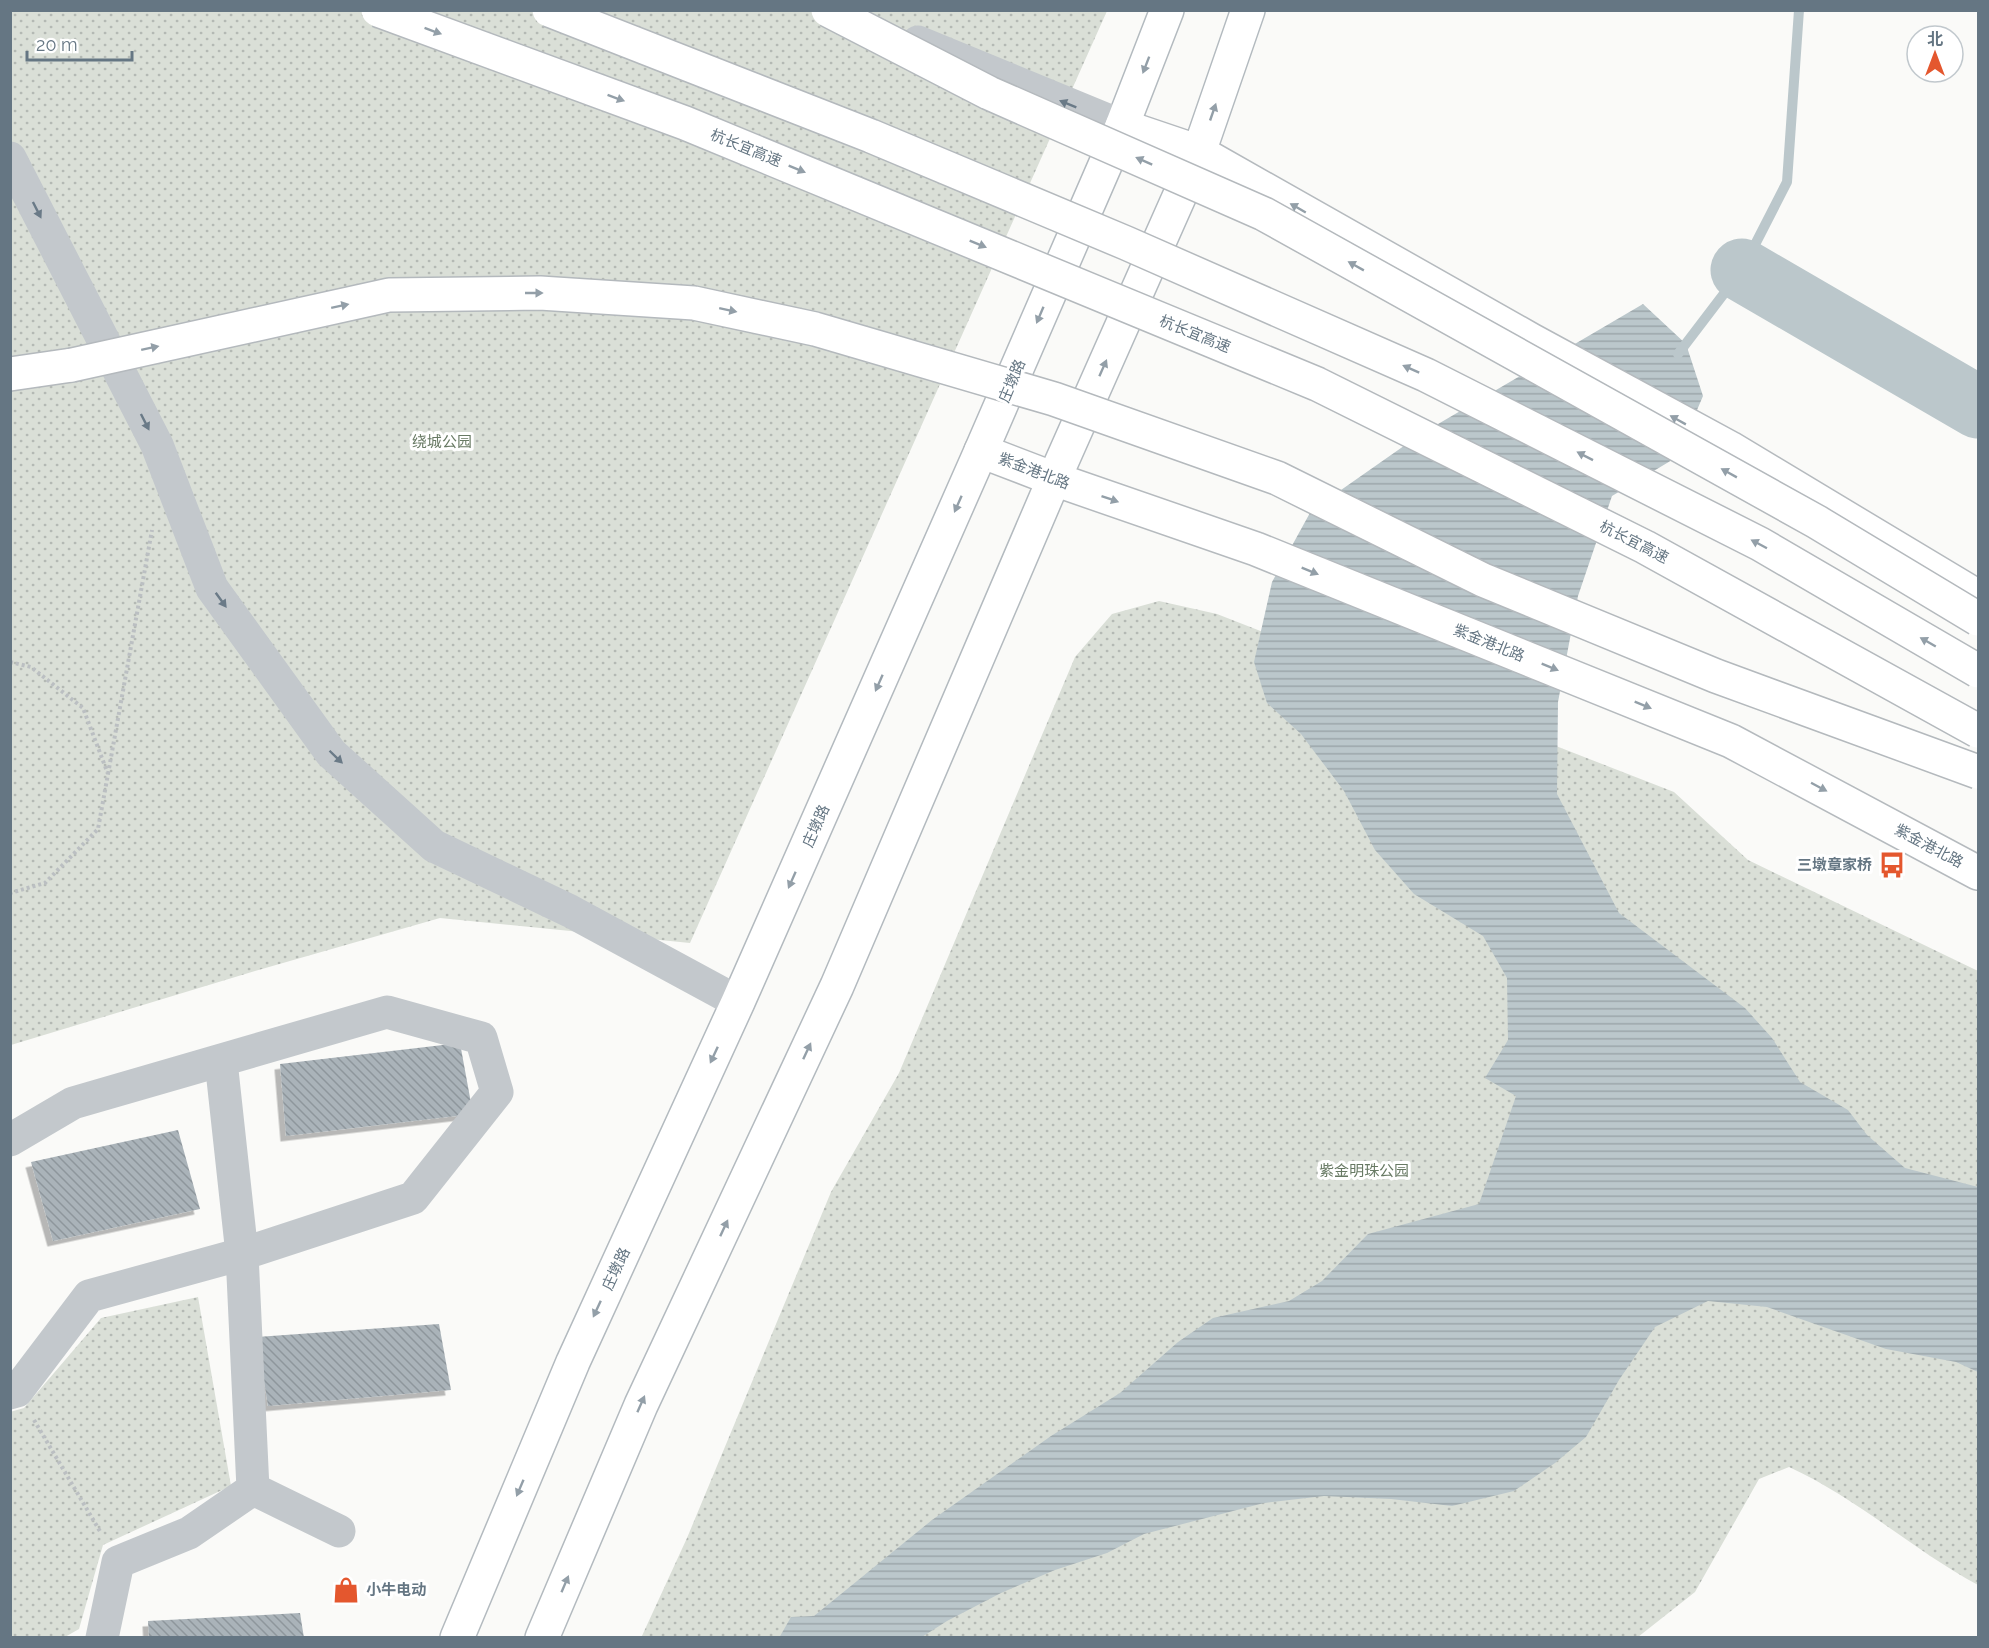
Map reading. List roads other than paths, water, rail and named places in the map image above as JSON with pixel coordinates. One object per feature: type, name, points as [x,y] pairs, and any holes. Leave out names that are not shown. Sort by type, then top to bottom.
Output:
[{"type":"main road","name":"杭长宜高速","points":[[378,10],[685,123],[1317,384],[1645,546],[1978,731]]},
{"type":"main road","points":[[549,10],[882,140],[1126,243],[1426,375],[1760,544],[1978,671]]},
{"type":"main road","points":[[828,10],[989,93],[1264,214],[1817,522],[1978,619]]},
{"type":"main road","name":"庄墩路","points":[[457,1638],[573,1362],[738,1002],[981,451],[1122,126],[1167,10]]},
{"type":"main road","points":[[542,1638],[641,1405],[837,986],[1054,479],[1199,152],[1248,10]]},
{"type":"main road","points":[[1122,126],[1199,152],[1531,340],[1730,448],[1978,597]]},
{"type":"main road","points":[[10,374],[72,365],[389,295],[540,293],[694,303],[815,328],[1043,396],[1266,474],[1494,584],[1716,676],[1978,772]]},
{"type":"main road","name":"紫金港北路","points":[[981,451],[1054,479],[1256,549],[1731,741],[1978,873]]},
{"type":"street","points":[[864,10],[920,43],[1122,126]]},
{"type":"street","points":[[10,158],[157,445],[212,588],[330,753],[434,846],[570,911],[738,1002]]},
{"type":"street","points":[[10,1140],[73,1103],[387,1012],[481,1038],[497,1092],[413,1197],[242,1254],[89,1296],[14,1392]]},
{"type":"street","points":[[221,1061],[242,1254],[254,1489]]},
{"type":"street","points":[[254,1489],[339,1531]]},
{"type":"street","points":[[102,1638],[118,1562],[189,1533],[254,1489]]},
{"type":"waterway","points":[[1678,354],[1742,270],[1787,182],[1799,10]]},
{"type":"waterway","points":[[1742,270],[1978,407]]},
{"type":"place","name":"三墩章家桥","points":[[1892,865]]},
{"type":"place","name":"小牛电动","points":[[346,1590]]},
{"type":"park label","name":"绕城公园","points":[[442,442]]},
{"type":"park label","name":"紫金明珠公园","points":[[1364,1171]]}]
